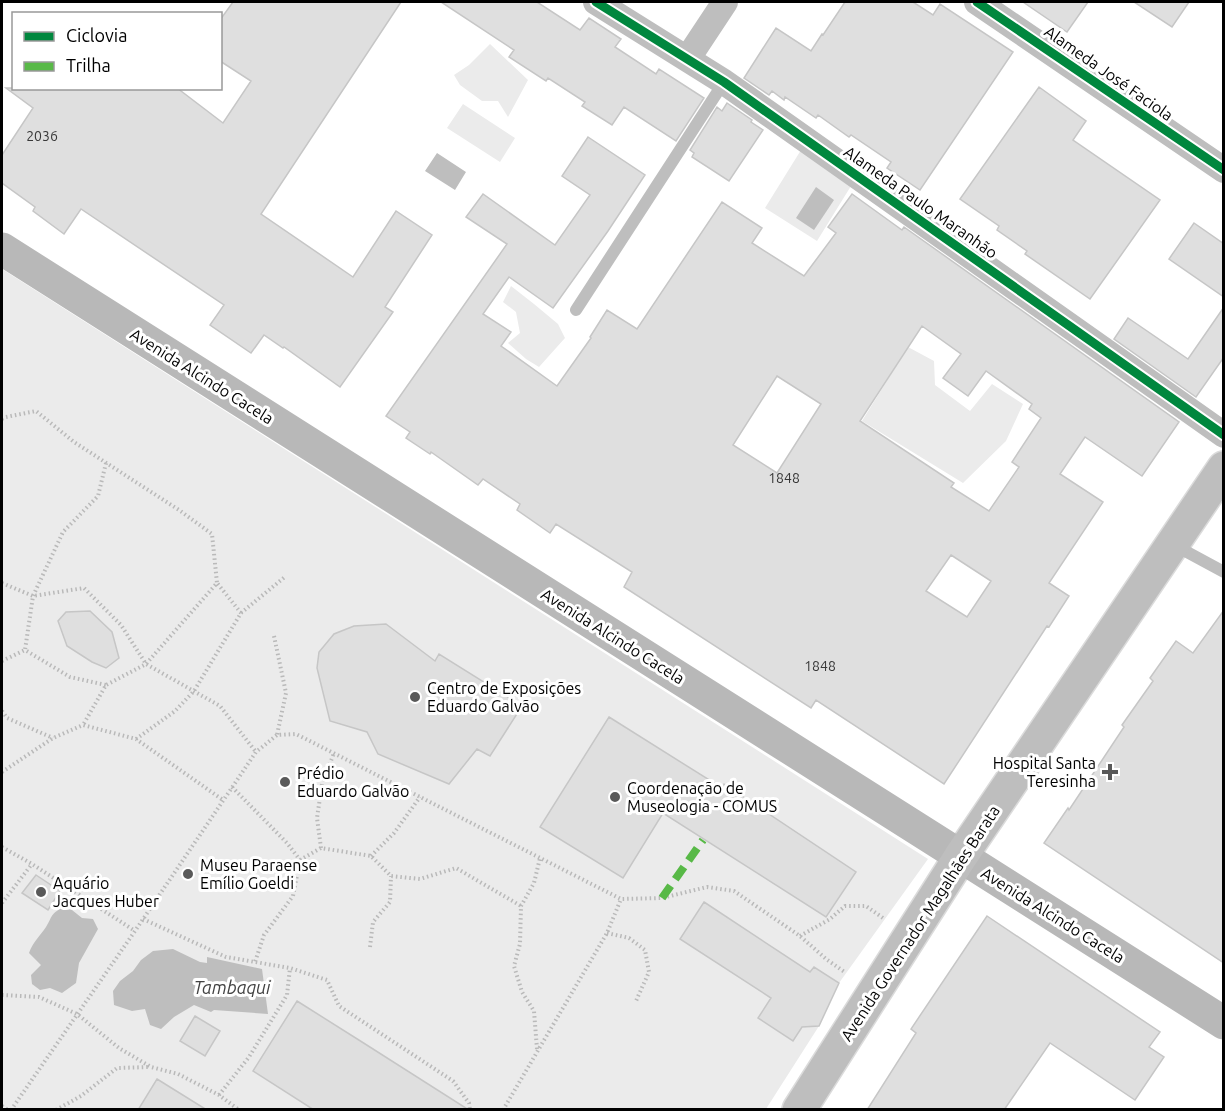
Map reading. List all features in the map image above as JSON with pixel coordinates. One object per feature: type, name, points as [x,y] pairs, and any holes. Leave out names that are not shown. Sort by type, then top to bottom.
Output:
[{"type":"main road","name":"Avenida Alcindo Cacela","points":[[2,249],[1224,1023]]},
{"type":"main road","name":"Avenida Governador Magalhães Barata","points":[[799,1110],[961,856],[1224,468]]},
{"type":"street","name":"Alameda Paulo Maranhão","points":[[596,2],[724,82],[1224,435]]},
{"type":"street","points":[[688,58],[725,2]]},
{"type":"street","name":"Alameda José Faciola","points":[[977,2],[1007,10],[1224,170]]},
{"type":"lane","points":[[576,310],[724,82]]},
{"type":"lane","points":[[1173,544],[1224,572]]},
{"type":"path","points":[[2,419],[36,411],[74,442],[212,534],[218,583],[241,613]]},
{"type":"path","points":[[25,650],[33,596],[63,532],[98,496],[106,464]]},
{"type":"path","points":[[136,739],[175,711],[194,691],[241,613],[286,576]]},
{"type":"path","points":[[2,583],[33,596],[84,588],[121,625],[146,664],[220,706],[256,752]]},
{"type":"path","points":[[2,772],[53,738],[83,725],[106,685],[146,664],[218,583]]},
{"type":"path","points":[[274,636],[286,693],[277,735]]},
{"type":"path","points":[[2,661],[25,650]]},
{"type":"path","points":[[25,650],[70,677],[106,685]]},
{"type":"path","points":[[2,711],[7,718],[53,738]]},
{"type":"path","points":[[83,725],[136,739],[223,800]]},
{"type":"path","points":[[2,1106],[9,1110],[135,931],[256,752],[277,735],[296,734],[621,899],[663,898],[707,887],[734,891],[800,936],[846,973]]},
{"type":"path","points":[[321,848],[317,818],[322,784],[334,753]]},
{"type":"path","points":[[232,788],[287,843],[300,860],[293,896],[264,934],[255,962]]},
{"type":"path","points":[[370,856],[394,833],[421,797]]},
{"type":"path","points":[[2,847],[135,931]]},
{"type":"path","points":[[300,860],[321,848],[370,856],[391,876],[420,879],[456,868],[521,906]]},
{"type":"path","points":[[537,1050],[534,1011],[522,992],[514,966],[520,944],[521,906],[534,883],[540,858]]},
{"type":"path","points":[[2,903],[32,864]]},
{"type":"path","points":[[370,947],[373,922],[390,902],[391,876]]},
{"type":"path","points":[[503,1110],[607,933],[621,899]]},
{"type":"path","points":[[800,936],[830,919],[845,906],[866,906],[883,918]]},
{"type":"path","points":[[143,919],[226,957],[290,969],[327,980],[339,1006],[453,1081],[470,1103],[470,1110]]},
{"type":"path","points":[[607,933],[629,938],[645,950],[649,972],[636,1001]]},
{"type":"path","points":[[219,1095],[249,1057],[287,994],[290,969]]},
{"type":"path","points":[[2,994],[39,997],[77,1014],[119,1048],[151,1067],[178,1074],[219,1095],[239,1110]]},
{"type":"path","points":[[56,1110],[81,1096],[117,1068],[151,1067]]},
{"type":"shaded area","points":[[490,44],[528,80],[508,117],[498,101],[482,101],[460,85],[454,75],[469,65]]},
{"type":"shaded area","points":[[463,104],[515,138],[500,162],[447,128]]},
{"type":"shaded area","points":[[801,150],[851,186],[817,241],[765,208]]},
{"type":"shaded area","points":[[2,269],[928,859],[839,983],[819,1026],[766,1109],[2,1109]]},
{"type":"shaded area","points":[[511,286],[558,324],[565,338],[539,367],[508,343],[520,333],[516,312],[503,302]]},
{"type":"shaded area","points":[[908,347],[934,361],[935,385],[970,411],[992,384],[1023,404],[1006,441],[963,483],[862,421]]},
{"type":"water","points":[[437,153],[466,172],[455,190],[425,171]]},
{"type":"water","points":[[816,187],[834,200],[814,230],[796,218]]},
{"type":"water","points":[[61,908],[72,910],[82,918],[93,919],[98,929],[79,963],[76,983],[62,993],[50,988],[40,990],[32,984],[31,975],[41,965],[29,953],[53,915]]},
{"type":"water","name":"Tambaqui","points":[[173,949],[200,962],[207,963],[207,957],[262,969],[268,1014],[214,1010],[211,1012],[194,1005],[174,1017],[161,1029],[150,1025],[145,1009],[132,1011],[114,1005],[113,991],[141,960],[153,951]]},
{"type":"building","points":[[233,2],[401,2],[261,214],[353,277],[396,211],[432,235],[385,307],[393,312],[340,387],[264,335],[251,353],[210,325],[224,305],[81,209],[64,234],[33,211],[35,207],[2,183],[2,155],[33,108],[6,88],[12,88],[12,90],[180,90],[223,123],[251,81],[222,62],[222,17]]},
{"type":"building","points":[[441,2],[537,2],[580,30],[589,18],[621,39],[615,47],[656,74],[659,69],[704,98],[676,141],[624,107],[612,125],[582,106],[585,102],[548,78],[546,81],[509,57],[514,50]]},
{"type":"building","points":[[845,2],[913,2],[933,15],[940,4],[1013,52],[920,190],[887,168],[891,162],[851,135],[849,137],[818,115],[816,118],[785,97],[784,100],[772,91],[769,95],[744,78],[776,28],[811,51]]},
{"type":"building","points":[[1023,2],[1088,2],[1067,32]]},
{"type":"building","points":[[1134,2],[1189,2],[1172,27]]},
{"type":"building","points":[[1039,87],[1086,121],[1073,140],[1160,200],[1090,299],[1025,254],[1027,251],[997,230],[999,226],[960,199]]},
{"type":"building","points":[[727,103],[763,130],[729,181],[692,157],[694,153],[690,150],[717,107],[722,111]]},
{"type":"building","points":[[588,137],[645,175],[553,308],[509,277],[483,314],[511,332],[501,346],[557,386],[591,338],[607,310],[637,329],[722,202],[762,228],[752,243],[804,276],[836,233],[828,227],[852,194],[902,230],[904,227],[1179,422],[1142,476],[1085,437],[1060,474],[1103,502],[1049,583],[1069,596],[944,784],[816,700],[811,708],[624,587],[632,572],[556,524],[550,533],[517,510],[520,504],[483,479],[478,485],[431,452],[430,454],[406,438],[410,432],[386,416],[507,244],[466,217],[483,194],[555,245],[590,195],[562,176]],"holes":[[[922,326],[961,354],[943,378],[968,396],[986,371],[1032,404],[1029,409],[1041,418],[1012,462],[1019,467],[989,511],[951,487],[954,483],[860,421]],[[777,376],[821,404],[777,473],[733,445]],[[951,555],[991,581],[967,617],[926,591]]]},
{"type":"building","points":[[1194,223],[1224,244],[1224,297],[1169,259]]},
{"type":"building","points":[[1224,307],[1224,357],[1196,397],[1114,339],[1128,318],[1188,359]]},
{"type":"building","points":[[1224,610],[1224,963],[1044,843],[1068,808],[1069,810],[1124,727],[1122,725],[1153,681],[1150,678],[1176,641],[1193,653]]},
{"type":"building","points":[[90,611],[112,632],[119,658],[106,668],[67,646],[58,621],[66,612]]},
{"type":"building","name":"Centro de Exposições Eduardo Galvão","points":[[386,624],[435,661],[439,654],[522,706],[490,756],[477,749],[449,784],[378,754],[367,732],[330,721],[317,668],[319,652],[334,634],[354,626]]},
{"type":"building","points":[[609,717],[722,788],[724,784],[856,872],[826,917],[663,813],[623,878],[540,827]]},
{"type":"building","name":"Aquário Jacques Huber","points":[[36,875],[60,891],[48,910],[22,893]]},
{"type":"building","points":[[704,902],[810,972],[814,967],[839,983],[819,1026],[802,1027],[793,1041],[758,1018],[771,998],[680,939]]},
{"type":"building","points":[[987,916],[1160,1032],[1149,1047],[1164,1057],[1135,1100],[1050,1043],[1004,1110],[867,1110],[916,1033],[911,1029]]},
{"type":"building","points":[[297,1001],[469,1110],[314,1110],[253,1071]]},
{"type":"building","points":[[195,1016],[220,1031],[205,1056],[180,1041]]},
{"type":"building","points":[[157,1079],[207,1110],[138,1110]]},
{"type":"marked path","points":[[662,898],[703,840]]},
{"type":"cycle path","points":[[596,2],[724,82],[1224,435]]},
{"type":"cycle path","points":[[977,2],[1224,170]]},
{"type":"place","name":"Centro de Exposições Eduardo Galvão","points":[[415,697]]},
{"type":"place","name":"Hospital Santa Teresinha","points":[[1110,772]]},
{"type":"place","name":"Prédio Eduardo Galvão","points":[[285,782]]},
{"type":"place","name":"Coordenação de Museologia - COMUS","points":[[615,797]]},
{"type":"place","name":"Museu Paraense Emílio Goeldi","points":[[188,874]]},
{"type":"place","name":"Aquário Jacques Huber","points":[[41,892]]}]
